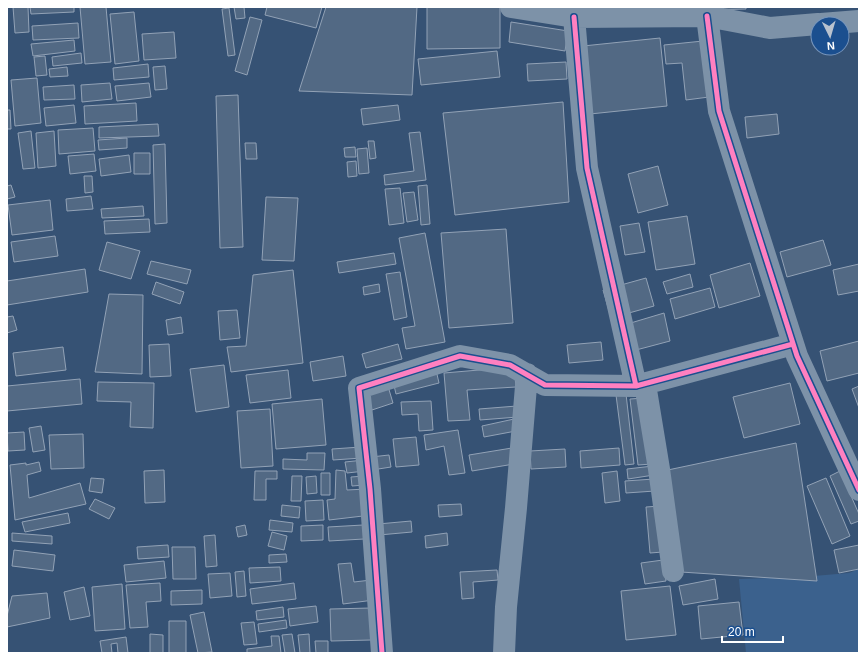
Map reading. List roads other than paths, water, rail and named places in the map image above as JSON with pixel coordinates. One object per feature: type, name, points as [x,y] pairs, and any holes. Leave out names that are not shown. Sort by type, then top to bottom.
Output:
[{"type":"street","points":[[511,7],[574,17],[707,16],[770,28],[810,25]]},
{"type":"street","points":[[707,16],[719,111],[793,344],[797,356],[859,490]]},
{"type":"street","points":[[574,17],[587,168],[641,385],[660,469],[673,571]]},
{"type":"street","points":[[382,653],[370,489],[359,388],[460,356],[510,365],[545,385],[641,385],[793,344]]},
{"type":"street","points":[[504,653],[506,607],[527,374]]},
{"type":"water","points":[[859,569],[859,653],[746,653],[739,579],[802,577],[849,573]]}]
